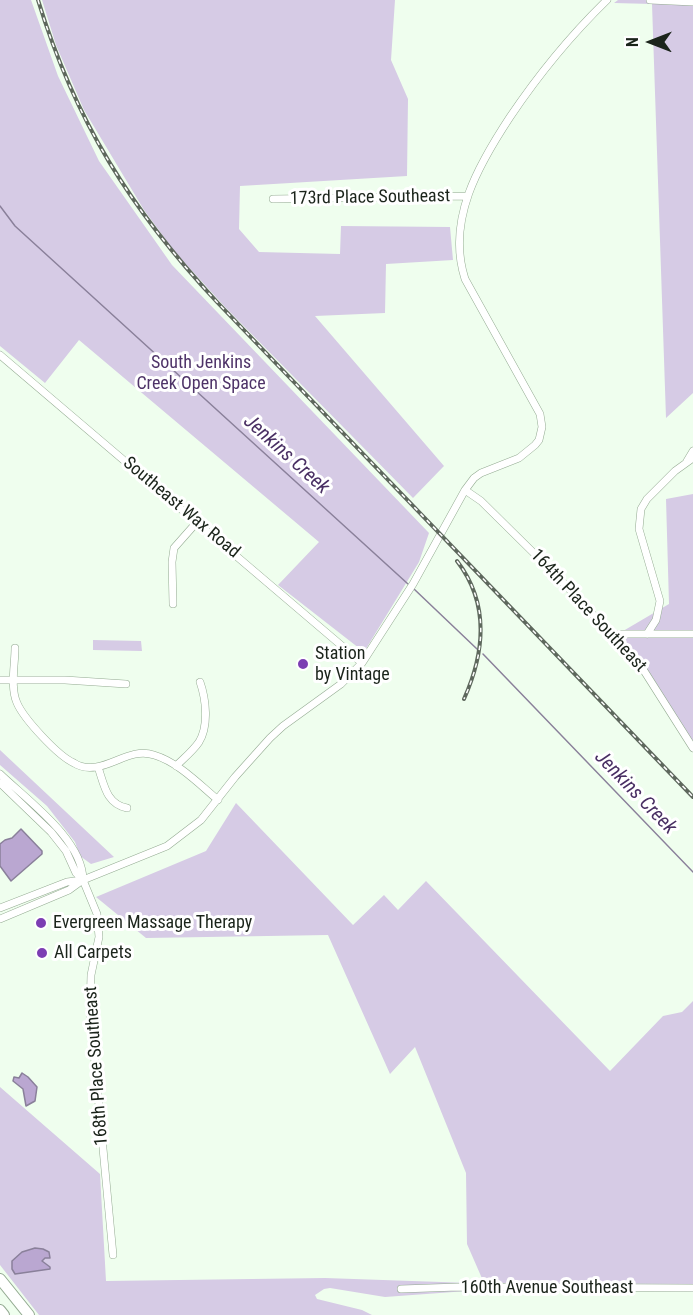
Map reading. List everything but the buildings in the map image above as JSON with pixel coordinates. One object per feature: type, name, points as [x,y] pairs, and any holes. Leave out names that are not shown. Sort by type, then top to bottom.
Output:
[{"type":"highway","points":[[0,1279],[29,1315]]},
{"type":"highway","points":[[0,1310],[4,1315]]},
{"type":"street","points":[[0,908],[67,882],[82,880],[167,846],[201,820],[270,738],[341,684],[362,663],[406,596],[465,490],[481,473],[519,458],[539,440],[542,421],[537,408],[465,279],[460,266],[461,224],[467,196],[488,150],[529,89],[567,40],[607,0]]},
{"type":"street","points":[[650,0],[693,2]]},
{"type":"street","name":"173rd Place Southeast","points":[[273,199],[467,196]]},
{"type":"street","name":"Southeast Wax Road","points":[[0,355],[362,663]]},
{"type":"street","points":[[647,634],[656,620],[660,601],[639,529],[641,509],[647,499],[690,460],[693,451]]},
{"type":"street","name":"164th Place Southeast","points":[[465,490],[481,501],[558,576],[642,666],[693,748]]},
{"type":"street","points":[[173,604],[174,548],[197,522]]},
{"type":"street","points":[[613,634],[693,634]]},
{"type":"street","points":[[15,648],[14,680],[17,704],[31,723],[73,763],[98,767],[136,753],[146,753],[176,766],[218,800]]},
{"type":"street","points":[[0,680],[126,684]]},
{"type":"street","points":[[176,766],[200,741],[204,728],[205,702],[200,682]]},
{"type":"street","points":[[98,767],[107,794],[114,804],[127,808]]},
{"type":"street","name":"168th Place Southeast","points":[[0,774],[62,834],[77,857],[82,871],[82,880]]},
{"type":"street","name":"168th Place Southeast","points":[[0,783],[51,832],[66,851],[76,873],[82,880],[100,926],[91,975],[90,1010],[113,1255]]},
{"type":"street","points":[[0,919],[69,890],[82,880]]},
{"type":"street","name":"160th Avenue Southeast","points":[[401,1289],[458,1287],[693,1288]]},
{"type":"green space","name":"South Jenkins Creek Open Space","points":[[0,0],[31,0],[58,76],[99,161],[172,265],[429,533],[419,562],[364,652],[278,585],[319,542],[79,340],[45,383],[0,346]]},
{"type":"green space","points":[[42,0],[395,0],[391,60],[408,99],[407,176],[240,186],[239,229],[259,252],[340,254],[341,226],[450,227],[453,260],[386,264],[385,313],[315,316],[444,466],[413,498],[225,307],[174,251],[144,210],[84,110],[56,45]]},
{"type":"green space","points":[[618,0],[693,0],[693,393],[666,418],[652,4],[614,3]]},
{"type":"green space","points":[[693,494],[693,748],[618,634],[669,604],[666,499]]},
{"type":"green space","points":[[93,640],[141,641],[142,651],[93,650]]},
{"type":"green space","points":[[0,750],[114,857],[91,864],[80,856],[75,842],[47,806],[0,765]]},
{"type":"green space","points":[[236,803],[353,925],[384,895],[398,910],[426,881],[610,1071],[663,1016],[682,1012],[693,1001],[693,1284],[484,1283],[467,1244],[466,1173],[415,1047],[390,1074],[328,935],[146,938],[96,897],[206,851]]},
{"type":"green space","points":[[0,1087],[100,1174],[106,1281],[325,1278],[470,1283],[470,1289],[385,1297],[330,1288],[315,1295],[317,1299],[362,1310],[372,1315],[39,1315],[0,1265]]},
{"type":"shaded area","points":[[21,829],[42,851],[42,854],[11,881],[0,866],[0,844],[12,838]]},
{"type":"shaded area","points":[[22,1073],[37,1087],[35,1101],[26,1106],[23,1089],[13,1081],[14,1077],[19,1078]]},
{"type":"shaded area","points":[[35,1248],[49,1252],[50,1258],[42,1261],[50,1269],[15,1274],[12,1261],[22,1252]]},
{"type":"waterway","name":"Jenkins Creek","points":[[0,206],[15,226],[408,584]]},
{"type":"waterway","name":"Jenkins Creek","points":[[414,589],[477,649]]},
{"type":"waterway","name":"Jenkins Creek","points":[[483,654],[693,872]]},
{"type":"railway","points":[[38,0],[69,85],[88,124],[132,198],[186,268],[693,797]]},
{"type":"railway","points":[[457,561],[468,577],[475,594],[481,628],[476,664],[464,699]]},
{"type":"place","name":"Station by Vintage","points":[[303,664]]},
{"type":"place","name":"Evergreen Massage Therapy","points":[[41,923]]},
{"type":"place","name":"All Carpets","points":[[42,953]]}]
